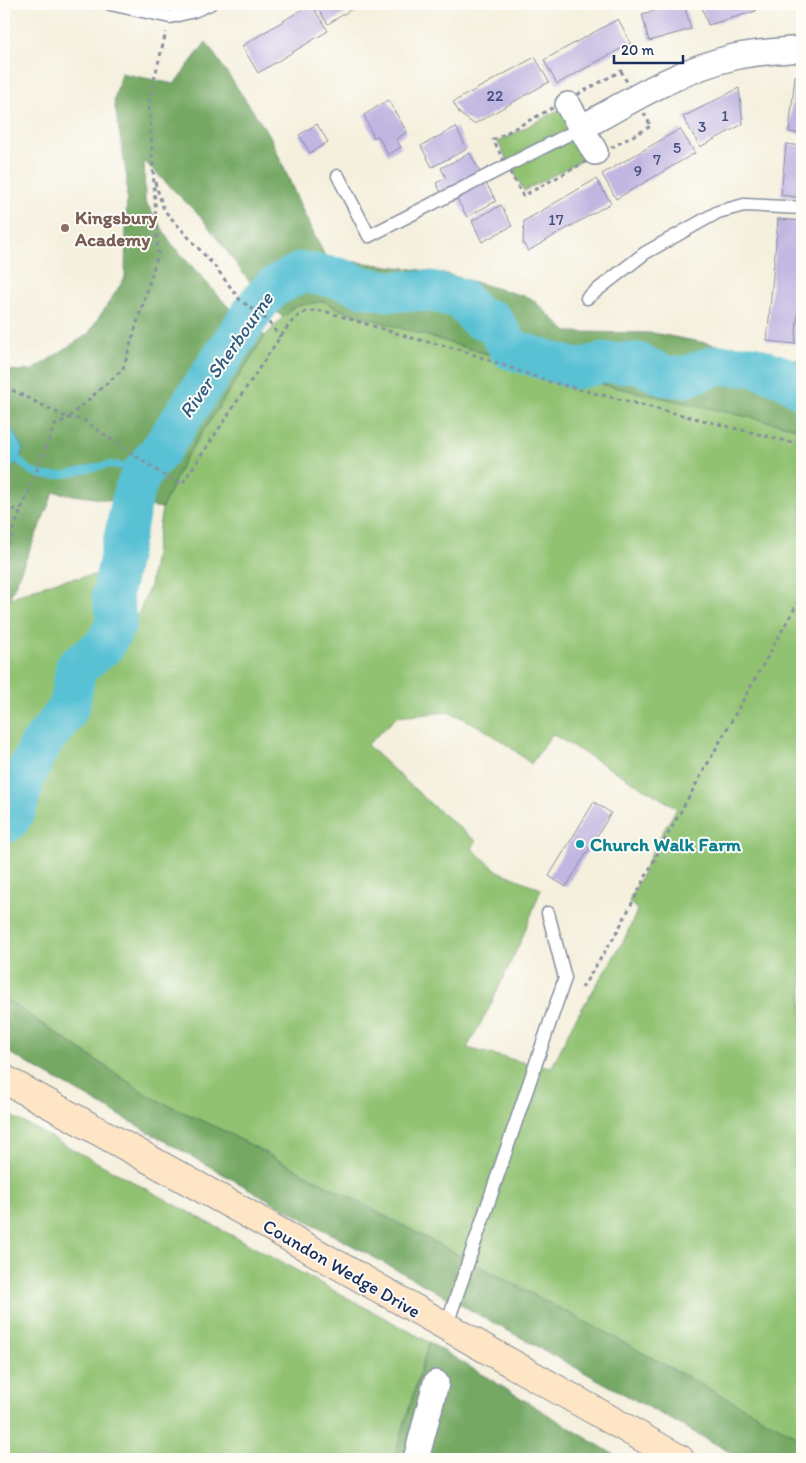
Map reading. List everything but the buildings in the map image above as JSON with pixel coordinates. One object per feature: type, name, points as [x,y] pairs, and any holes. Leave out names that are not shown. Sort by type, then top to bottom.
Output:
[{"type":"main road","name":"Coundon Wedge Drive","points":[[4,1078],[680,1459]]},
{"type":"street","points":[[581,128],[667,81],[697,69],[733,57],[802,49]]},
{"type":"street","points":[[568,105],[595,152]]},
{"type":"street","points":[[416,1459],[436,1383]]},
{"type":"lane","points":[[109,4],[170,16],[194,11],[210,4]]},
{"type":"lane","points":[[338,176],[369,236],[581,128]]},
{"type":"lane","points":[[587,298],[644,253],[718,212],[744,205],[802,208]]},
{"type":"lane","points":[[446,1327],[565,978],[548,913]]},
{"type":"path","points":[[4,553],[55,425],[68,418],[123,368],[158,254],[149,100],[170,16]]},
{"type":"path","points":[[153,177],[164,210],[217,270],[240,300],[267,320],[280,337]]},
{"type":"path","points":[[4,390],[14,391],[68,418],[82,419],[165,476],[182,484],[294,317],[309,310],[324,311],[412,338],[458,349],[550,382],[802,445]]},
{"type":"path","points":[[4,511],[22,508]]},
{"type":"path","points":[[579,993],[616,934],[662,845],[802,594]]},
{"type":"green space","points":[[206,42],[270,136],[305,216],[326,258],[443,273],[531,298],[567,332],[653,333],[802,361],[802,429],[547,372],[341,310],[323,301],[293,307],[283,318],[255,289],[201,217],[144,161],[145,201],[171,243],[232,311],[265,336],[183,462],[162,508],[54,492],[10,597],[4,600],[4,370],[31,371],[88,334],[125,278],[127,178],[114,101],[121,73],[174,84]]},
{"type":"green space","points":[[561,109],[587,157],[524,191],[498,142]]},
{"type":"green space","points":[[323,301],[341,310],[547,372],[802,429],[802,1439],[224,1131],[149,1096],[4,998],[4,837],[14,832],[33,805],[51,754],[81,706],[87,688],[129,636],[150,586],[162,508],[183,462],[265,336],[293,307]],"holes":[[[448,712],[492,734],[531,764],[552,734],[677,808],[657,842],[629,902],[638,909],[624,940],[573,1023],[552,1067],[526,1063],[467,1048],[489,1008],[523,936],[541,889],[498,871],[472,849],[476,841],[433,806],[367,745],[397,717]]]},
{"type":"green space","points":[[103,574],[102,596],[106,619],[95,641],[66,661],[57,702],[31,736],[16,771],[4,810],[4,600],[57,581]]},
{"type":"green space","points":[[4,998],[149,1096],[224,1131],[802,1439],[802,1459],[743,1459],[267,1199],[4,1050]]},
{"type":"green space","points":[[4,1112],[429,1342],[394,1459],[4,1459]]},
{"type":"green space","points":[[429,1342],[621,1459],[394,1459]]},
{"type":"water","points":[[4,423],[12,429],[23,449],[19,460],[4,475]]},
{"type":"waterway","name":"River Sherbourne","points":[[4,824],[10,819],[16,809],[27,772],[40,745],[70,704],[76,667],[104,646],[117,622],[112,595],[134,491],[142,473],[162,448],[257,305],[272,288],[301,272],[339,278],[364,287],[389,291],[430,291],[461,299],[478,318],[493,321],[510,349],[575,369],[604,363],[637,363],[666,376],[684,377],[717,365],[752,366],[784,377],[802,389]]},
{"type":"waterway","points":[[19,460],[28,469],[38,474],[49,476],[111,465],[142,473]]},
{"type":"place","name":"Kingsbury Academy","points":[[65,228]]},
{"type":"place","name":"Church Walk Farm","points":[[580,844]]}]
